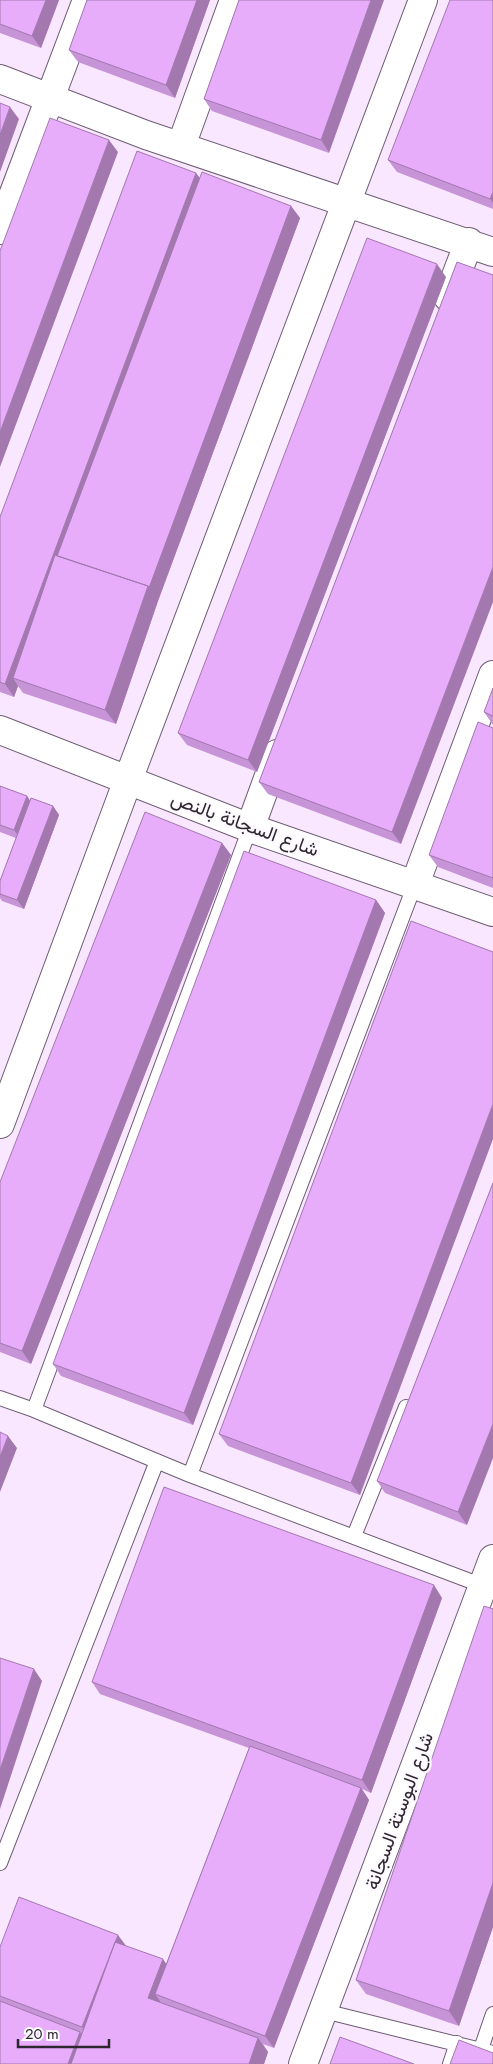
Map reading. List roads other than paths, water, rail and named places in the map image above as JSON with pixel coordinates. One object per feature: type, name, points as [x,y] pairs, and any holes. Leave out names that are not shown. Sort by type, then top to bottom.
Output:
[{"type":"street","points":[[0,230],[87,0]]},
{"type":"street","points":[[181,146],[234,0]]},
{"type":"street","points":[[0,1124],[423,0]]},
{"type":"street","points":[[0,79],[50,99],[142,144],[181,146],[481,247],[441,317]]},
{"type":"street","points":[[415,884],[493,675]]},
{"type":"street","name":"شارع السجانة بالنص","points":[[0,730],[250,828],[493,912]]},
{"type":"street","points":[[250,828],[285,735]]},
{"type":"street","name":"شارع البوستة السجانة","points":[[303,2064],[488,1588],[493,1558]]},
{"type":"lane","points":[[34,1410],[250,828]]},
{"type":"lane","points":[[190,1475],[415,884]]},
{"type":"lane","points":[[0,1398],[34,1410],[190,1475],[488,1588]]},
{"type":"lane","points":[[354,1536],[409,1398]]},
{"type":"lane","points":[[0,1863],[157,1461]]},
{"type":"lane","points":[[324,2011],[487,2051],[493,2014]]},
{"type":"lane","points":[[450,2064],[457,2043]]}]
